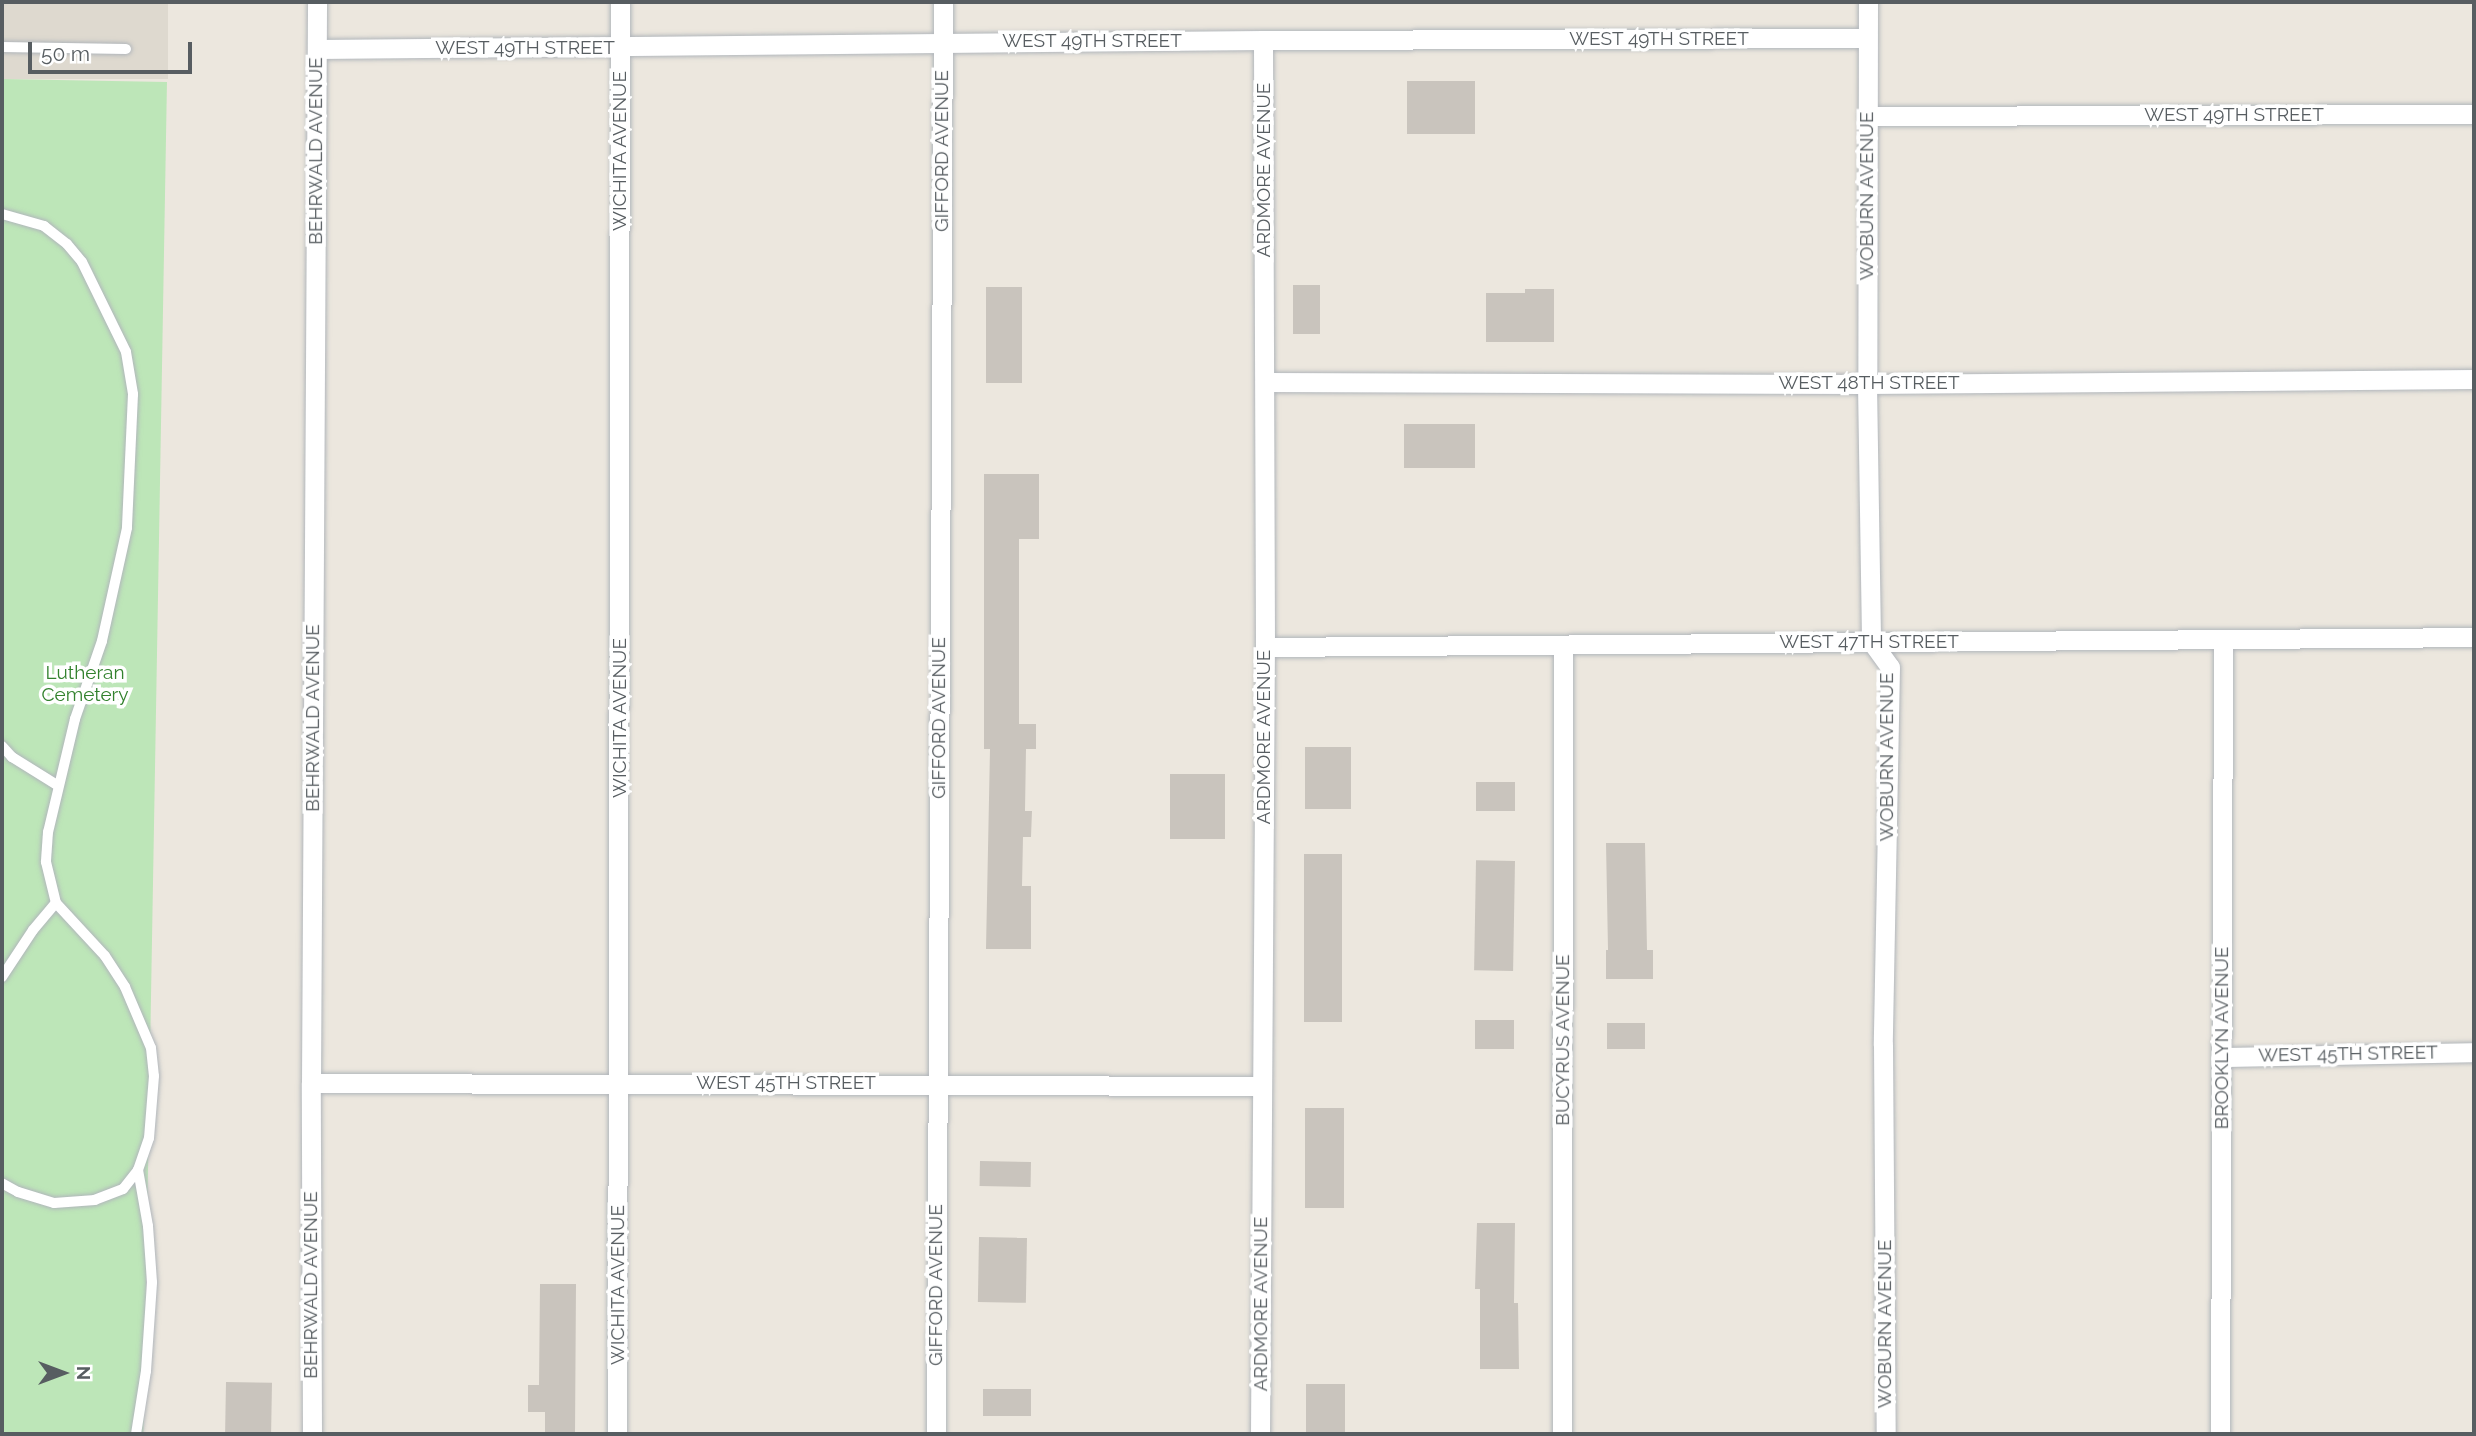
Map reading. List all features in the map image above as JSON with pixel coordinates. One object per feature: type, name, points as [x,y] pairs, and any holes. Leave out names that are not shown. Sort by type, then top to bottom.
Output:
[{"type":"street","name":"BEHRWALD AVENUE","points":[[312,1434],[311,1083],[317,2]]},
{"type":"street","name":"WICHITA AVENUE","points":[[617,1434],[620,1083],[620,2]]},
{"type":"street","name":"GIFFORD AVENUE","points":[[936,1434],[943,2]]},
{"type":"street","name":"WOBURN AVENUE","points":[[1868,2],[1867,384],[1871,641],[1889,667],[1883,1045],[1886,1434]]},
{"type":"street","name":"WEST 49TH STREET","points":[[317,49],[942,42],[1867,38]]},
{"type":"street","name":"ARDMORE AVENUE","points":[[1260,1434],[1265,646],[1264,40]]},
{"type":"street","name":"WEST 49TH STREET","points":[[1867,116],[2474,114]]},
{"type":"street","name":"WEST 48TH STREET","points":[[1265,382],[1867,384],[2474,379]]},
{"type":"street","name":"WEST 47TH STREET","points":[[1265,646],[2223,641],[2474,637]]},
{"type":"street","name":"BROOKLYN AVENUE","points":[[2220,1434],[2223,641]]},
{"type":"street","name":"BUCYRUS AVENUE","points":[[1562,1434],[1563,645]]},
{"type":"street","name":"WEST 45TH STREET","points":[[2222,1057],[2474,1052]]},
{"type":"street","name":"WEST 45TH STREET","points":[[311,1083],[1262,1086]]},
{"type":"lane","points":[[2,47],[126,48]]},
{"type":"lane","points":[[2,214],[44,226],[67,244],[82,262],[126,352],[133,394],[127,528],[102,641],[75,719],[57,785],[46,848],[56,903],[104,956],[125,987],[152,1048],[154,1076],[150,1128],[138,1170],[123,1189],[95,1200],[72,1204],[54,1203],[18,1192],[2,1183]]},
{"type":"lane","points":[[2,746],[12,757],[57,785]]},
{"type":"lane","points":[[2,977],[33,930],[56,903]]},
{"type":"lane","points":[[136,1434],[146,1371],[152,1282],[148,1226],[138,1170]]},
{"type":"shaded area","points":[[2,2],[168,2],[168,79],[2,79]]},
{"type":"green space","name":"Lutheran Cemetery","points":[[2,79],[167,82],[143,1434],[2,1434]]},
{"type":"building","points":[[1407,81],[1475,81],[1475,134],[1407,134]]},
{"type":"building","points":[[1293,285],[1320,285],[1320,334],[1293,334]]},
{"type":"building","points":[[986,287],[1022,287],[1022,383],[986,383]]},
{"type":"building","points":[[1525,289],[1554,289],[1554,342],[1486,342],[1486,293],[1525,293]]},
{"type":"building","points":[[1404,424],[1475,424],[1475,468],[1404,468]]},
{"type":"building","points":[[984,474],[1039,474],[1039,539],[1019,539],[1019,724],[1036,724],[1036,749],[1026,749],[1025,811],[1032,811],[1031,837],[1023,837],[1022,886],[1031,886],[1031,949],[986,949],[990,749],[984,749]]},
{"type":"building","points":[[1305,747],[1351,747],[1351,809],[1305,809]]},
{"type":"building","points":[[1170,774],[1225,774],[1225,839],[1170,839]]},
{"type":"building","points":[[1476,782],[1515,782],[1515,811],[1476,811]]},
{"type":"building","points":[[1606,843],[1645,843],[1647,950],[1653,950],[1653,979],[1606,979]]},
{"type":"building","points":[[1304,854],[1342,854],[1342,1022],[1304,1022]]},
{"type":"building","points":[[1476,860],[1515,861],[1513,971],[1474,970]]},
{"type":"building","points":[[1475,1020],[1514,1020],[1514,1049],[1475,1049]]},
{"type":"building","points":[[1607,1023],[1645,1023],[1645,1049],[1607,1049]]},
{"type":"building","points":[[1305,1108],[1344,1108],[1344,1208],[1305,1208]]},
{"type":"building","points":[[980,1161],[1031,1162],[1031,1187],[980,1186]]},
{"type":"building","points":[[1477,1223],[1515,1223],[1514,1303],[1518,1303],[1519,1369],[1480,1369],[1480,1289],[1475,1289]]},
{"type":"building","points":[[979,1237],[1027,1238],[1026,1303],[978,1302]]},
{"type":"building","points":[[540,1284],[576,1284],[575,1434],[545,1434],[545,1412],[528,1412],[528,1385],[539,1385]]},
{"type":"building","points":[[226,1382],[272,1383],[271,1434],[225,1434]]},
{"type":"building","points":[[1306,1384],[1345,1384],[1345,1434],[1306,1434]]},
{"type":"building","points":[[983,1389],[1031,1389],[1031,1416],[983,1416]]}]
